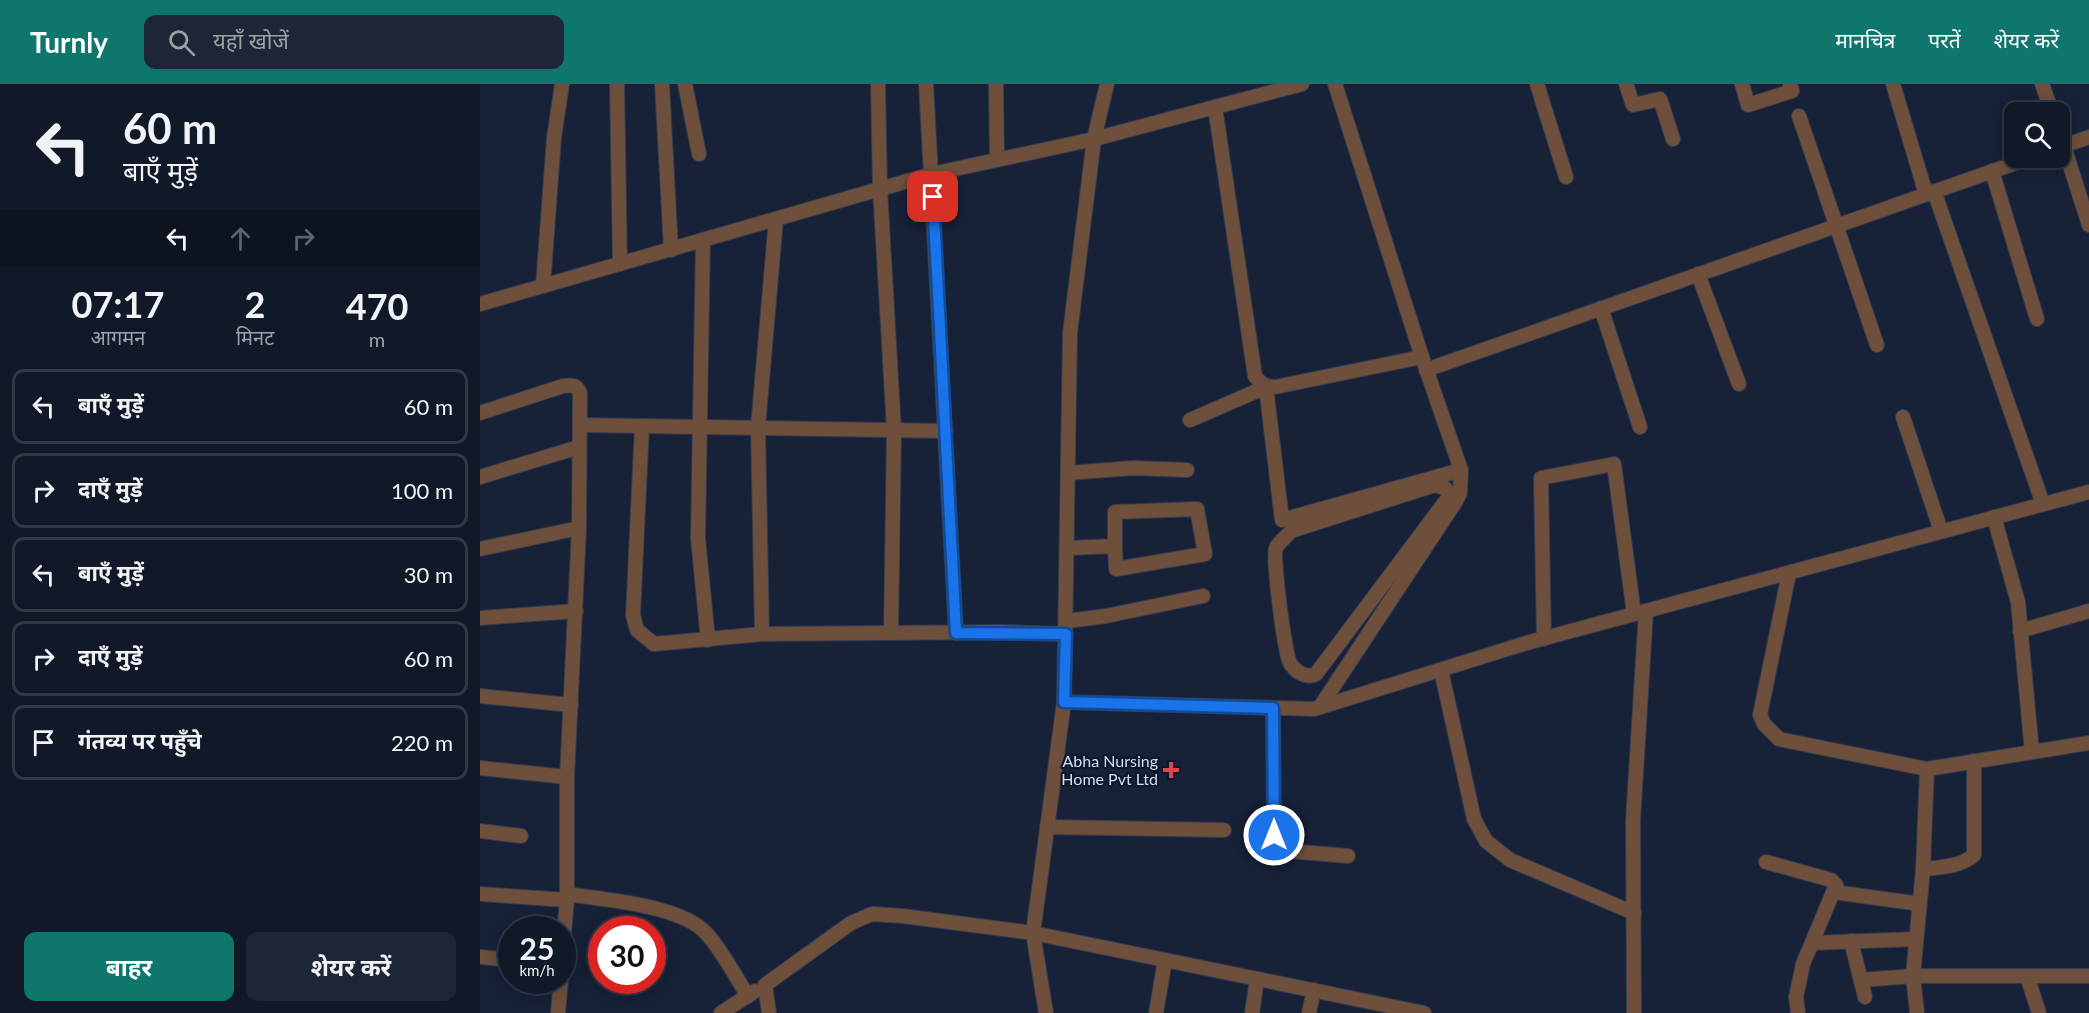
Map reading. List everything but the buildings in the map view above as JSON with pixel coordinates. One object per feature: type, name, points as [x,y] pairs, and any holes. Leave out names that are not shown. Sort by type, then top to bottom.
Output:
[{"type":"street","points":[[543,286],[554,138],[562,84]]},
{"type":"street","points":[[617,84],[620,264]]},
{"type":"street","points":[[662,84],[671,250]]},
{"type":"street","points":[[685,84],[699,154]]},
{"type":"street","points":[[878,84],[880,189],[894,430],[891,633]]},
{"type":"street","points":[[926,84],[956,633]]},
{"type":"street","points":[[996,84],[997,160]]},
{"type":"street","points":[[1046,1013],[1033,933],[1064,702],[1070,333],[1094,139],[1107,84]]},
{"type":"street","points":[[480,304],[932,174],[1094,139],[1302,84]]},
{"type":"street","points":[[1320,707],[1456,501],[1460,493],[1461,470],[1424,364],[1335,84]]},
{"type":"street","points":[[1537,84],[1566,177]]},
{"type":"street","points":[[1626,84],[1633,105],[1660,99],[1672,139]]},
{"type":"street","points":[[1742,84],[1748,105],[1792,91],[1790,84]]},
{"type":"street","points":[[1893,84],[1930,193],[1990,348],[2043,504]]},
{"type":"street","points":[[2042,84],[2048,102]]},
{"type":"street","points":[[1215,107],[1255,376],[1266,387],[1282,520],[1461,470]]},
{"type":"street","points":[[1799,116],[1877,345]]},
{"type":"street","points":[[2070,140],[2089,137]]},
{"type":"street","points":[[1190,420],[1266,387],[1424,364],[1601,308],[2004,167]]},
{"type":"street","points":[[2070,168],[2089,225]]},
{"type":"street","points":[[1992,171],[2037,319]]},
{"type":"street","points":[[762,634],[758,427],[776,219]]},
{"type":"street","points":[[703,240],[698,538],[708,640]]},
{"type":"street","points":[[1698,274],[1738,384]]},
{"type":"street","points":[[1601,308],[1640,427]]},
{"type":"street","points":[[480,413],[572,385],[577,387],[580,393],[579,528],[567,777],[565,916]]},
{"type":"street","points":[[1903,417],[1941,531]]},
{"type":"street","points":[[580,426],[946,431]]},
{"type":"street","points":[[642,426],[633,615],[637,630],[654,644],[762,634],[956,633],[1066,628],[1106,616],[1203,596]]},
{"type":"street","points":[[480,477],[579,447]]},
{"type":"street","points":[[1544,639],[1540,478],[1614,464],[1640,613],[1633,821],[1634,1013]]},
{"type":"street","points":[[1068,472],[1133,468],[1187,470]]},
{"type":"street","points":[[1436,485],[1445,488],[1449,493],[1448,498],[1384,584],[1316,674],[1302,675],[1289,662],[1275,566],[1275,549],[1291,531],[1436,485]]},
{"type":"street","points":[[1064,702],[1314,709],[1544,639],[2089,492]]},
{"type":"street","points":[[1197,509],[1205,554],[1116,568],[1114,546],[1115,512],[1197,509]]},
{"type":"street","points":[[1994,518],[2018,602],[2032,752]]},
{"type":"street","points":[[480,549],[579,528]]},
{"type":"street","points":[[1068,548],[1114,546]]},
{"type":"street","points":[[1789,573],[1760,715],[1764,724],[1779,739],[1927,769],[2089,743]]},
{"type":"street","points":[[1384,584],[1395,594]]},
{"type":"street","points":[[480,618],[576,611]]},
{"type":"street","points":[[2020,631],[2089,611]]},
{"type":"street","points":[[1441,670],[1474,819],[1486,841],[1510,860],[1634,913]]},
{"type":"street","points":[[480,696],[571,705]]},
{"type":"street","points":[[1273,708],[1274,835],[1276,844],[1281,850],[1289,852],[1348,856]]},
{"type":"street","points":[[1923,869],[1966,862],[1974,855],[1974,761]]},
{"type":"street","points":[[480,768],[567,777]]},
{"type":"street","points":[[1917,1013],[1913,976],[1923,869],[1927,769]]},
{"type":"street","points":[[1047,827],[1224,830]]},
{"type":"street","points":[[480,831],[521,836]]},
{"type":"street","points":[[1766,862],[1831,880],[1836,885],[1798,979],[1796,997],[1798,1013]]},
{"type":"street","points":[[1834,892],[1920,904]]},
{"type":"street","points":[[480,894],[567,897],[668,911],[688,920],[706,933],[748,996]]},
{"type":"street","points":[[721,1013],[765,985],[850,923],[872,914],[1033,933],[1314,990],[1369,1007],[1424,1013]]},
{"type":"street","points":[[1812,943],[1916,939]]},
{"type":"street","points":[[1851,941],[1865,998]]},
{"type":"street","points":[[480,957],[498,959]]},
{"type":"street","points":[[1156,1013],[1165,960]]},
{"type":"street","points":[[1861,980],[1913,976],[2089,976]]},
{"type":"street","points":[[2027,976],[2039,1013]]},
{"type":"street","points":[[1252,1013],[1257,979]]},
{"type":"street","points":[[765,985],[769,1013]]},
{"type":"street","points":[[1309,1013],[1314,990]]},
{"type":"street","points":[[558,1013],[560,994]]},
{"type":"place","name":"Abha Nursing Home Pvt Ltd","points":[[1171,770]]},
{"type":"route","points":[[933,197],[956,633],[1066,634],[1064,702],[1273,708],[1274,835]]}]
